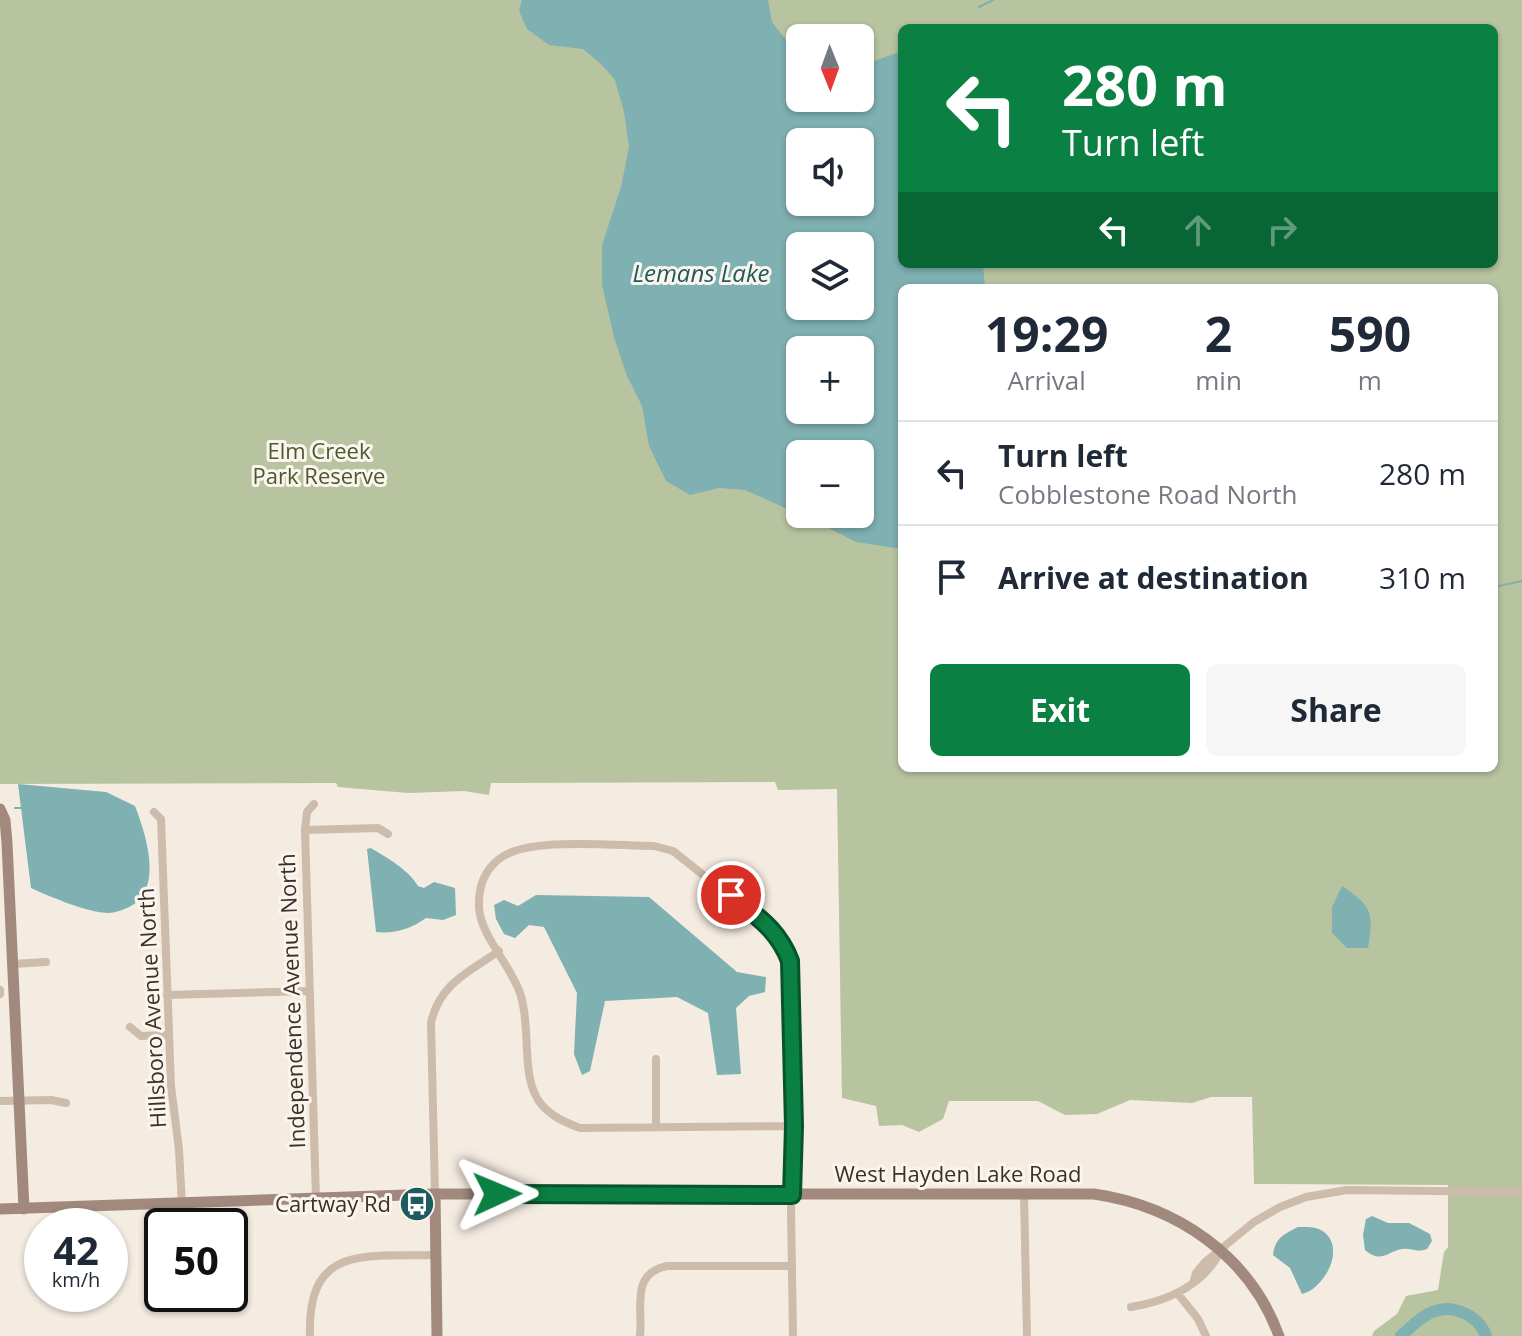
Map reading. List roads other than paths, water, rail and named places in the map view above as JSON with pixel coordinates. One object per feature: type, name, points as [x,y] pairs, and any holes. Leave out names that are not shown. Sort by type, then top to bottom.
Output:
[{"type":"main road","points":[[0,809],[6,830],[5,905],[13,964],[24,1209]]},
{"type":"main road","name":"West Hayden Lake Road","points":[[64,1208],[435,1194],[1083,1193],[1130,1201],[1176,1220],[1221,1250],[1254,1286],[1279,1336]]},
{"type":"main road","points":[[435,1194],[437,1336]]},
{"type":"main road","name":"West Hayden Lake Road","points":[[0,1209],[24,1209]]},
{"type":"street","name":"Independence Avenue North","points":[[314,804],[307,812],[305,830],[316,1199]]},
{"type":"street","name":"Hillsboro Avenue North","points":[[154,812],[161,819],[172,1102],[182,1205]]},
{"type":"street","points":[[305,830],[378,828],[388,834]]},
{"type":"street","points":[[793,1336],[794,1126],[790,961],[783,942],[770,928],[673,851],[654,846],[521,847],[507,853],[489,870],[479,896],[483,926],[513,975],[521,996],[527,1022],[530,1075],[534,1092],[546,1110],[562,1122],[580,1128],[794,1126]]},
{"type":"street","points":[[435,1194],[433,1011],[455,979],[499,951]]},
{"type":"street","points":[[13,964],[46,962]]},
{"type":"street","points":[[167,995],[310,991]]},
{"type":"street","points":[[130,1027],[141,1036],[169,1035]]},
{"type":"street","points":[[656,1059],[656,1127]]},
{"type":"street","points":[[0,1101],[51,1100],[66,1103]]},
{"type":"street","points":[[1131,1307],[1178,1294],[1194,1280],[1205,1262],[1262,1216],[1290,1202],[1347,1190],[1522,1192]]},
{"type":"street","points":[[1024,1194],[1027,1336]]},
{"type":"street","points":[[310,1336],[310,1302],[314,1290],[329,1270],[340,1263],[364,1257],[436,1255]]},
{"type":"street","points":[[640,1336],[643,1282],[654,1269],[667,1266],[791,1266]]},
{"type":"street","points":[[1178,1294],[1198,1319],[1206,1336]]},
{"type":"water","name":"Lemans Lake","points":[[522,0],[768,0],[772,22],[786,40],[786,112],[874,112],[874,61],[898,52],[898,268],[983,268],[985,284],[898,284],[898,548],[856,542],[829,528],[874,528],[874,440],[786,440],[786,508],[745,490],[719,488],[690,495],[666,481],[649,446],[642,406],[627,376],[614,337],[602,285],[602,245],[621,187],[629,147],[624,112],[615,80],[602,65],[583,49],[549,45],[527,29],[519,11]]},
{"type":"water","points":[[18,784],[106,792],[135,806],[144,832],[149,862],[146,889],[139,900],[118,911],[100,912],[31,888]]},
{"type":"water","points":[[371,848],[403,869],[418,886],[424,888],[434,882],[455,888],[456,915],[443,920],[426,918],[408,928],[376,932],[367,849]]},
{"type":"water","points":[[1342,886],[1360,899],[1368,911],[1371,926],[1368,948],[1347,948],[1332,933],[1332,907]]},
{"type":"water","points":[[536,895],[649,897],[737,972],[766,977],[765,992],[749,996],[736,1008],[741,1074],[717,1075],[708,1013],[677,997],[605,1001],[590,1071],[582,1075],[574,1054],[577,993],[544,927],[529,925],[515,938],[504,934],[496,919],[494,905],[504,900],[518,906]]},
{"type":"water","points":[[1372,1216],[1388,1223],[1409,1223],[1430,1234],[1432,1241],[1424,1250],[1402,1249],[1382,1256],[1372,1254],[1365,1250],[1363,1235],[1366,1219]]},
{"type":"water","points":[[1298,1227],[1321,1230],[1330,1239],[1333,1248],[1330,1268],[1324,1277],[1318,1285],[1302,1294],[1290,1268],[1273,1255],[1281,1237]]},
{"type":"waterway","points":[[979,7],[993,0]]},
{"type":"waterway","points":[[1498,586],[1522,581]]},
{"type":"waterway","points":[[15,808],[21,808]]},
{"type":"waterway","points":[[1401,1336],[1428,1314],[1448,1309],[1471,1317],[1486,1336]]},
{"type":"place","name":"Cartway Rd","points":[[417,1204]]},
{"type":"park label","name":"Elm Creek Park Reserve","points":[[319,464]]}]
